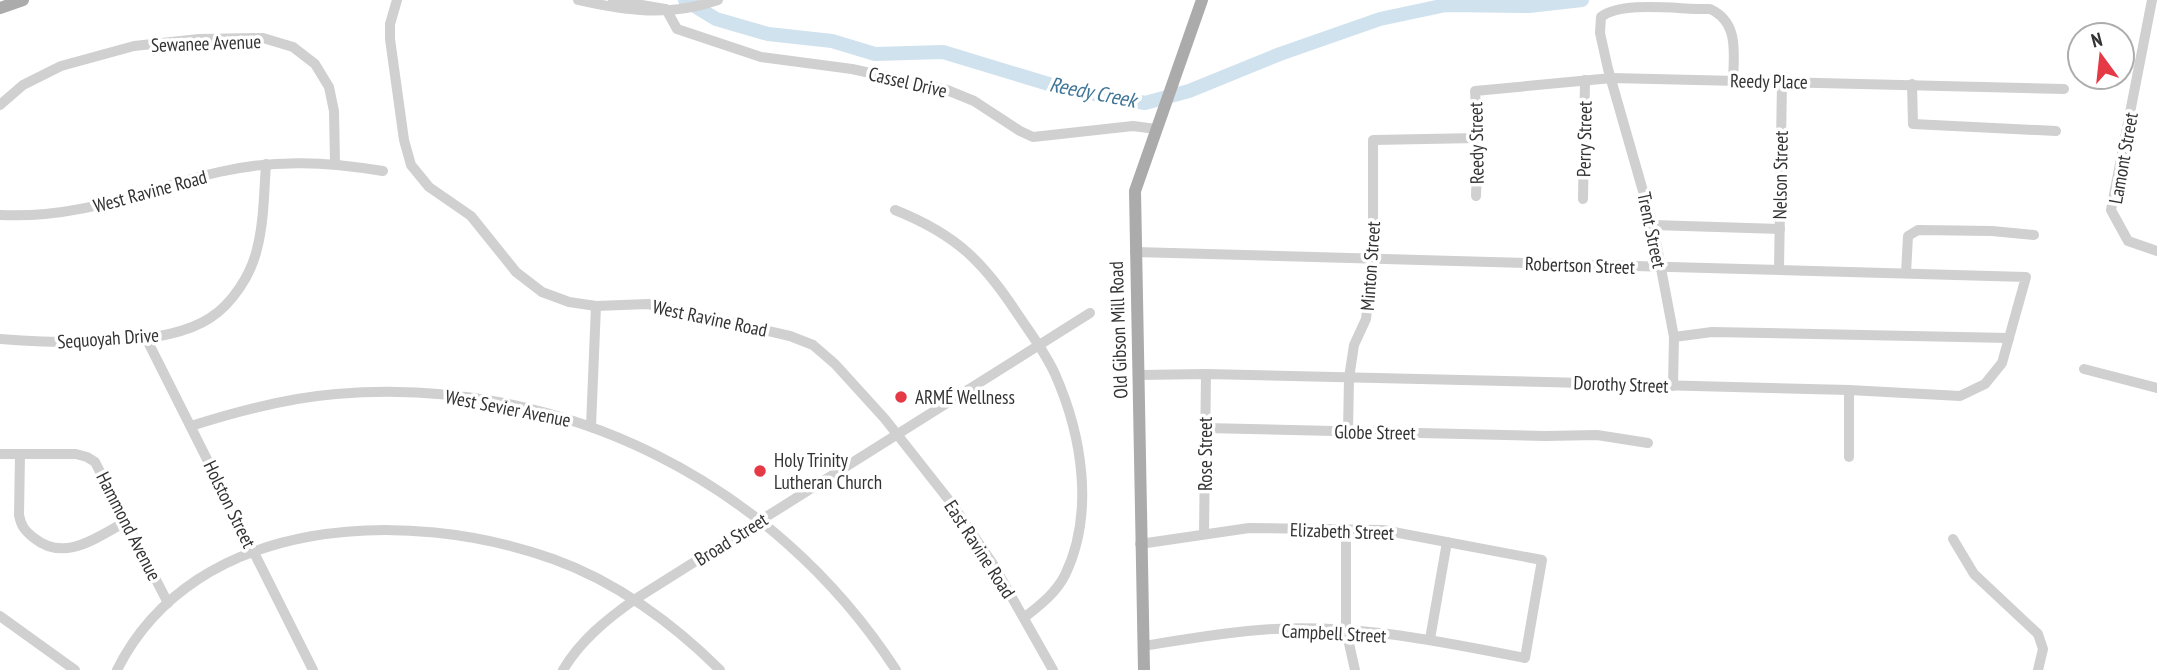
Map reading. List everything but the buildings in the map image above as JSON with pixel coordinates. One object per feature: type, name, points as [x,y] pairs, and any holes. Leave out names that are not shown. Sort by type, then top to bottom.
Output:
[{"type":"main road","points":[[0,8],[23,0]]},
{"type":"main road","name":"Old Gibson Mill Road","points":[[1143,670],[1135,191],[1202,0]]},
{"type":"street","name":"West Ravine Road","points":[[397,0],[390,24],[390,39],[407,153],[417,176],[471,216],[523,279],[555,297],[596,306],[648,304],[802,340],[813,345],[835,365],[898,434]]},
{"type":"street","points":[[578,0],[636,12],[653,12],[718,0]]},
{"type":"street","points":[[614,0],[670,9]]},
{"type":"street","name":"Lamont Street","points":[[2152,0],[2112,210],[2128,241],[2157,251]]},
{"type":"street","name":"Cassel Drive","points":[[670,9],[677,29],[754,55],[865,72],[947,89],[974,101],[1033,137],[1158,123]]},
{"type":"street","name":"Trent Street","points":[[1673,386],[1674,337],[1653,225],[1600,33],[1600,22],[1605,14],[1630,9],[1710,9],[1721,14],[1732,34],[1733,80]]},
{"type":"street","name":"Sewanee Avenue","points":[[0,104],[23,85],[61,66],[134,46],[199,39],[263,38],[293,47],[315,64],[329,87],[334,111],[335,163]]},
{"type":"street","name":"Reedy Place","points":[[1475,91],[1612,78],[2064,89]]},
{"type":"street","name":"Perry Street","points":[[1583,199],[1585,80]]},
{"type":"street","name":"Nelson Street","points":[[1779,269],[1782,81]]},
{"type":"street","points":[[1912,84],[1913,124],[2056,131]]},
{"type":"street","name":"Reedy Street","points":[[1475,91],[1478,138],[1476,196]]},
{"type":"street","name":"Minton Street","points":[[1348,431],[1349,378],[1354,345],[1366,320],[1373,257],[1373,140],[1478,138]]},
{"type":"street","name":"West Ravine Road","points":[[0,215],[30,216],[104,205],[220,172],[266,164],[335,163],[383,172]]},
{"type":"street","name":"Sequoyah Drive","points":[[0,339],[58,343],[146,338],[176,332],[211,318],[241,287],[257,250],[266,164]]},
{"type":"street","points":[[895,210],[940,233],[988,273],[1054,372],[1071,415],[1080,458],[1082,490],[1080,523],[1074,550],[1064,577],[1047,600],[1025,617]]},
{"type":"street","points":[[1653,225],[1780,229]]},
{"type":"street","points":[[1906,273],[1908,236],[1918,230],[1992,231],[2034,235]]},
{"type":"street","name":"Robertson Street","points":[[1135,251],[2026,277]]},
{"type":"street","name":"Dorothy Street","points":[[1139,375],[1206,374],[1849,390],[1960,396],[1985,384],[2002,363],[2026,277]]},
{"type":"street","points":[[591,426],[596,306]]},
{"type":"street","name":"Broad Street","points":[[563,670],[595,631],[634,600],[1090,313]]},
{"type":"street","points":[[1674,337],[1712,332],[2009,338]]},
{"type":"street","name":"Holston Street","points":[[146,338],[313,670]]},
{"type":"street","points":[[2084,369],[2157,388]]},
{"type":"street","name":"Rose Street","points":[[1204,533],[1206,374]]},
{"type":"street","points":[[1849,390],[1849,457]]},
{"type":"street","name":"West Sevier Avenue","points":[[191,426],[236,411],[285,401],[375,391],[458,395],[545,412],[591,426],[676,465],[761,520],[801,554],[834,588],[896,670]]},
{"type":"street","name":"Globe Street","points":[[1205,428],[1597,435],[1648,443]]},
{"type":"street","name":"East Ravine Road","points":[[898,434],[968,526],[1025,617],[1053,670]]},
{"type":"street","name":"Hammond Avenue","points":[[0,454],[88,457],[100,468],[168,603]]},
{"type":"street","points":[[20,454],[19,515],[26,532],[39,542],[52,548],[68,550],[127,522]]},
{"type":"street","name":"Elizabeth Street","points":[[1140,544],[1249,528],[1383,530],[1542,560],[1525,658]]},
{"type":"street","points":[[117,670],[132,645],[168,603],[207,573],[253,550],[312,537],[358,531],[413,531],[451,534],[507,545],[554,559],[583,572],[634,600],[679,632],[720,670]]},
{"type":"street","points":[[1346,531],[1346,630],[1355,670]]},
{"type":"street","points":[[1953,539],[1974,574],[2038,634],[2043,649],[2038,670]]},
{"type":"street","points":[[1430,639],[1447,542]]},
{"type":"street","points":[[0,616],[75,670]]},
{"type":"street","name":"Campbell Street","points":[[1143,646],[1261,630],[1346,630],[1430,639],[1525,658]]},
{"type":"waterway","name":"Reedy Creek","points":[[685,0],[716,19],[768,34],[832,41],[875,54],[943,52],[1062,88],[1145,103],[1189,91],[1280,54],[1380,19],[1446,5],[1529,6],[1582,0]]},
{"type":"place","name":"ARMÉ Wellness","points":[[901,397]]},
{"type":"place","name":"Holy Trinity Lutheran Church","points":[[760,471]]}]
